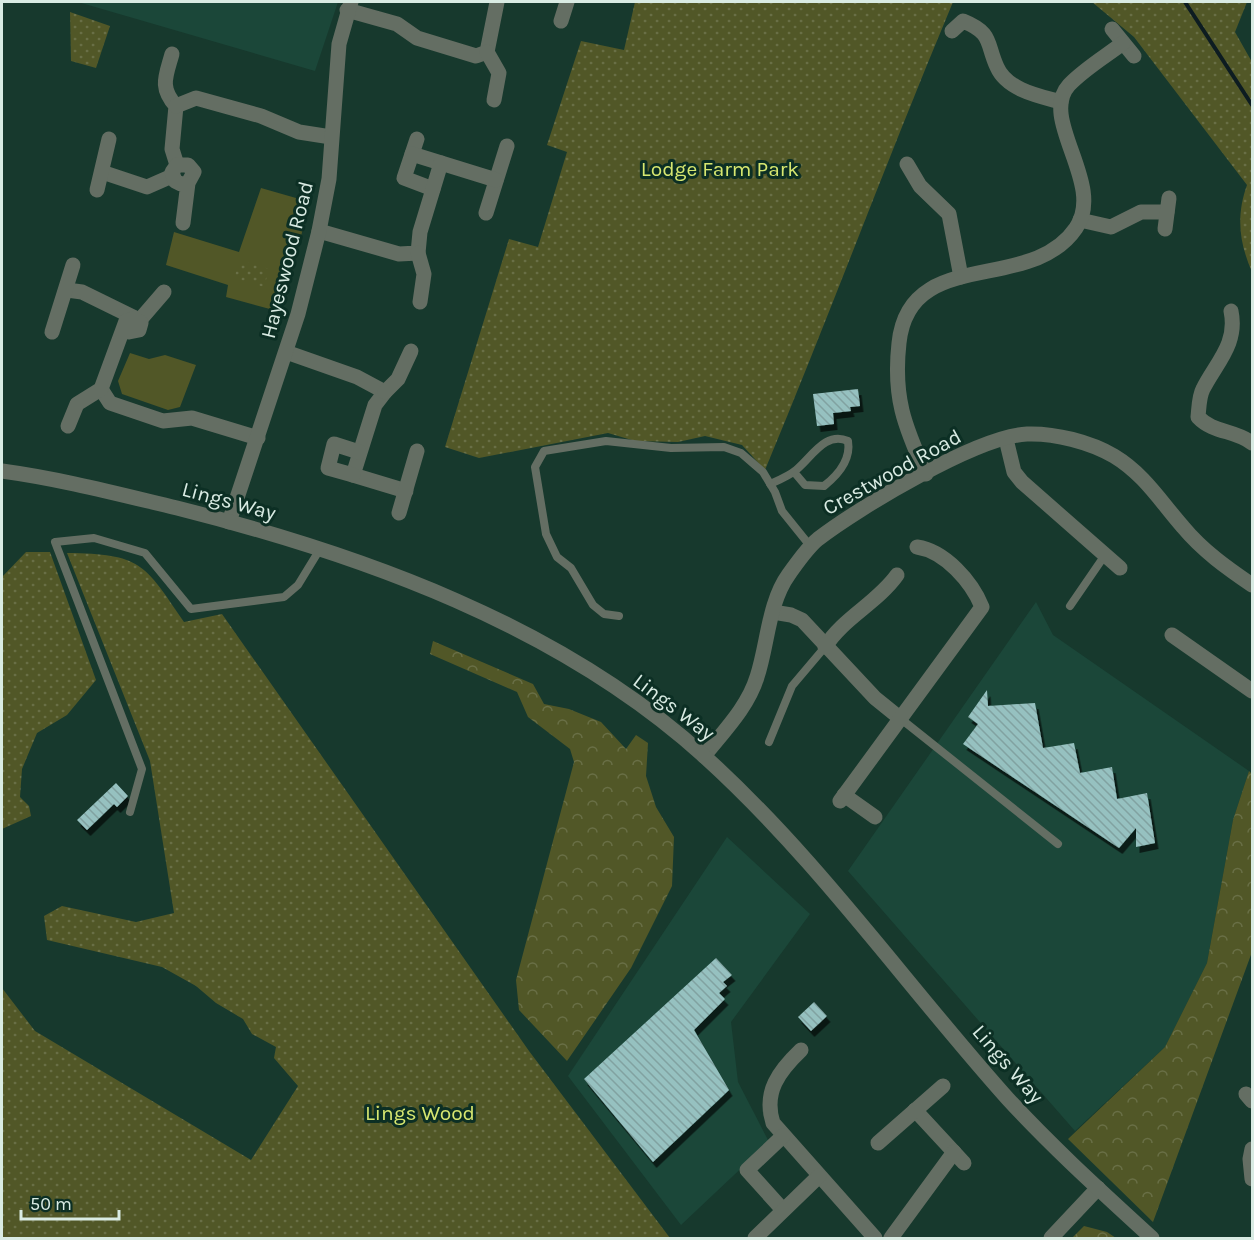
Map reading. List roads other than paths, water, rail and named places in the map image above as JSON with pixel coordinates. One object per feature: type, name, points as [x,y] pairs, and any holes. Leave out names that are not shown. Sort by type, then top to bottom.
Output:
[{"type":"street","points":[[494,100],[499,73],[487,52],[497,2]]},
{"type":"street","points":[[561,21],[567,2]]},
{"type":"street","points":[[349,6],[397,24],[417,38],[476,57],[487,52]]},
{"type":"street","name":"Hayeswood Road","points":[[229,522],[286,352],[319,231],[329,179],[330,137],[339,44],[349,6]]},
{"type":"street","points":[[952,31],[963,21],[977,27],[991,44],[997,68],[1012,84],[1027,92],[1061,102]]},
{"type":"street","points":[[1112,29],[1134,56]]},
{"type":"street","points":[[926,474],[906,429],[895,376],[900,331],[914,302],[933,286],[961,277],[1025,264],[1052,253],[1076,228],[1080,220],[1082,182],[1061,118],[1061,102],[1068,85],[1123,43]]},
{"type":"street","points":[[172,54],[165,79],[166,95],[176,106],[172,149],[178,183],[188,183],[183,223]]},
{"type":"street","points":[[176,106],[196,98],[261,116],[299,132],[330,137]]},
{"type":"street","points":[[97,190],[109,139]]},
{"type":"street","points":[[417,139],[404,178],[433,189]]},
{"type":"street","points":[[486,213],[507,146]]},
{"type":"street","points":[[412,154],[496,180]]},
{"type":"street","points":[[420,302],[424,274],[418,253],[420,232],[441,163]]},
{"type":"street","points":[[907,164],[920,186],[949,214],[961,277]]},
{"type":"street","points":[[102,172],[147,187],[175,170]]},
{"type":"street","points":[[1080,220],[1112,226],[1141,212],[1168,205],[1165,229]]},
{"type":"street","points":[[319,231],[399,254],[418,253]]},
{"type":"street","points":[[52,332],[73,265]]},
{"type":"street","points":[[67,290],[82,292],[133,322]]},
{"type":"street","points":[[68,426],[77,404],[101,389],[133,322],[164,292]]},
{"type":"street","points":[[1231,311],[1233,323],[1223,359],[1202,391],[1198,417],[1207,427],[1245,437],[1252,443]]},
{"type":"street","points":[[353,476],[375,405],[398,379],[411,351]]},
{"type":"street","points":[[286,352],[357,377],[385,392]]},
{"type":"street","points":[[101,389],[110,403],[163,421],[192,418],[258,438]]},
{"type":"street","name":"Crestwood Road","points":[[704,756],[737,714],[757,680],[773,612],[787,576],[816,540],[859,512],[967,452],[1006,439],[1026,434],[1056,436],[1113,456],[1139,474],[1208,554],[1252,583]]},
{"type":"street","points":[[1006,439],[1014,472],[1022,482],[1120,568]]},
{"type":"street","points":[[359,452],[334,444],[328,468],[406,491]]},
{"type":"street","points":[[399,513],[417,452]]},
{"type":"street","name":"Lings Way","points":[[2,471],[61,479],[229,522],[320,549],[473,609],[580,666],[652,713],[704,756],[810,863],[1009,1099],[1152,1239]]},
{"type":"street","points":[[875,817],[842,798],[982,607],[966,579],[927,549],[917,547]]},
{"type":"street","points":[[825,647],[850,620],[886,590],[897,575]]},
{"type":"street","points":[[773,612],[802,620],[874,698],[901,719]]},
{"type":"street","points":[[1172,635],[1252,691]]},
{"type":"street","points":[[801,1050],[780,1070],[768,1107],[773,1123],[875,1239]]},
{"type":"street","points":[[878,1143],[943,1086]]},
{"type":"street","points":[[891,1239],[959,1158],[915,1110]]},
{"type":"street","points":[[783,1136],[747,1170],[783,1210]]},
{"type":"street","points":[[1252,1149],[1250,1159],[1252,1179]]},
{"type":"street","points":[[755,1239],[819,1176]]},
{"type":"street","points":[[1051,1239],[1098,1188]]},
{"type":"lane","points":[[770,484],[794,472],[827,440],[840,437],[848,441],[850,449],[843,465],[835,477],[824,486],[805,485],[794,472]]},
{"type":"lane","points":[[619,616],[604,614],[593,605],[571,568],[557,557],[546,534],[535,467],[544,451],[606,441],[671,448],[724,447],[747,457],[763,472],[782,511],[811,547]]},
{"type":"lane","points":[[130,812],[142,769],[55,542],[94,538],[145,553],[191,609],[284,597],[298,585],[320,549]]},
{"type":"lane","points":[[1070,606],[1105,555]]},
{"type":"lane","points":[[770,742],[792,686],[825,647]]},
{"type":"lane","points":[[901,719],[1058,844]]},
{"type":"waterway","points":[[1185,2],[1252,105]]},
{"type":"park label","name":"Lodge Farm Park","points":[[720,169]]},
{"type":"park label","name":"Lings Wood","points":[[420,1113]]}]
